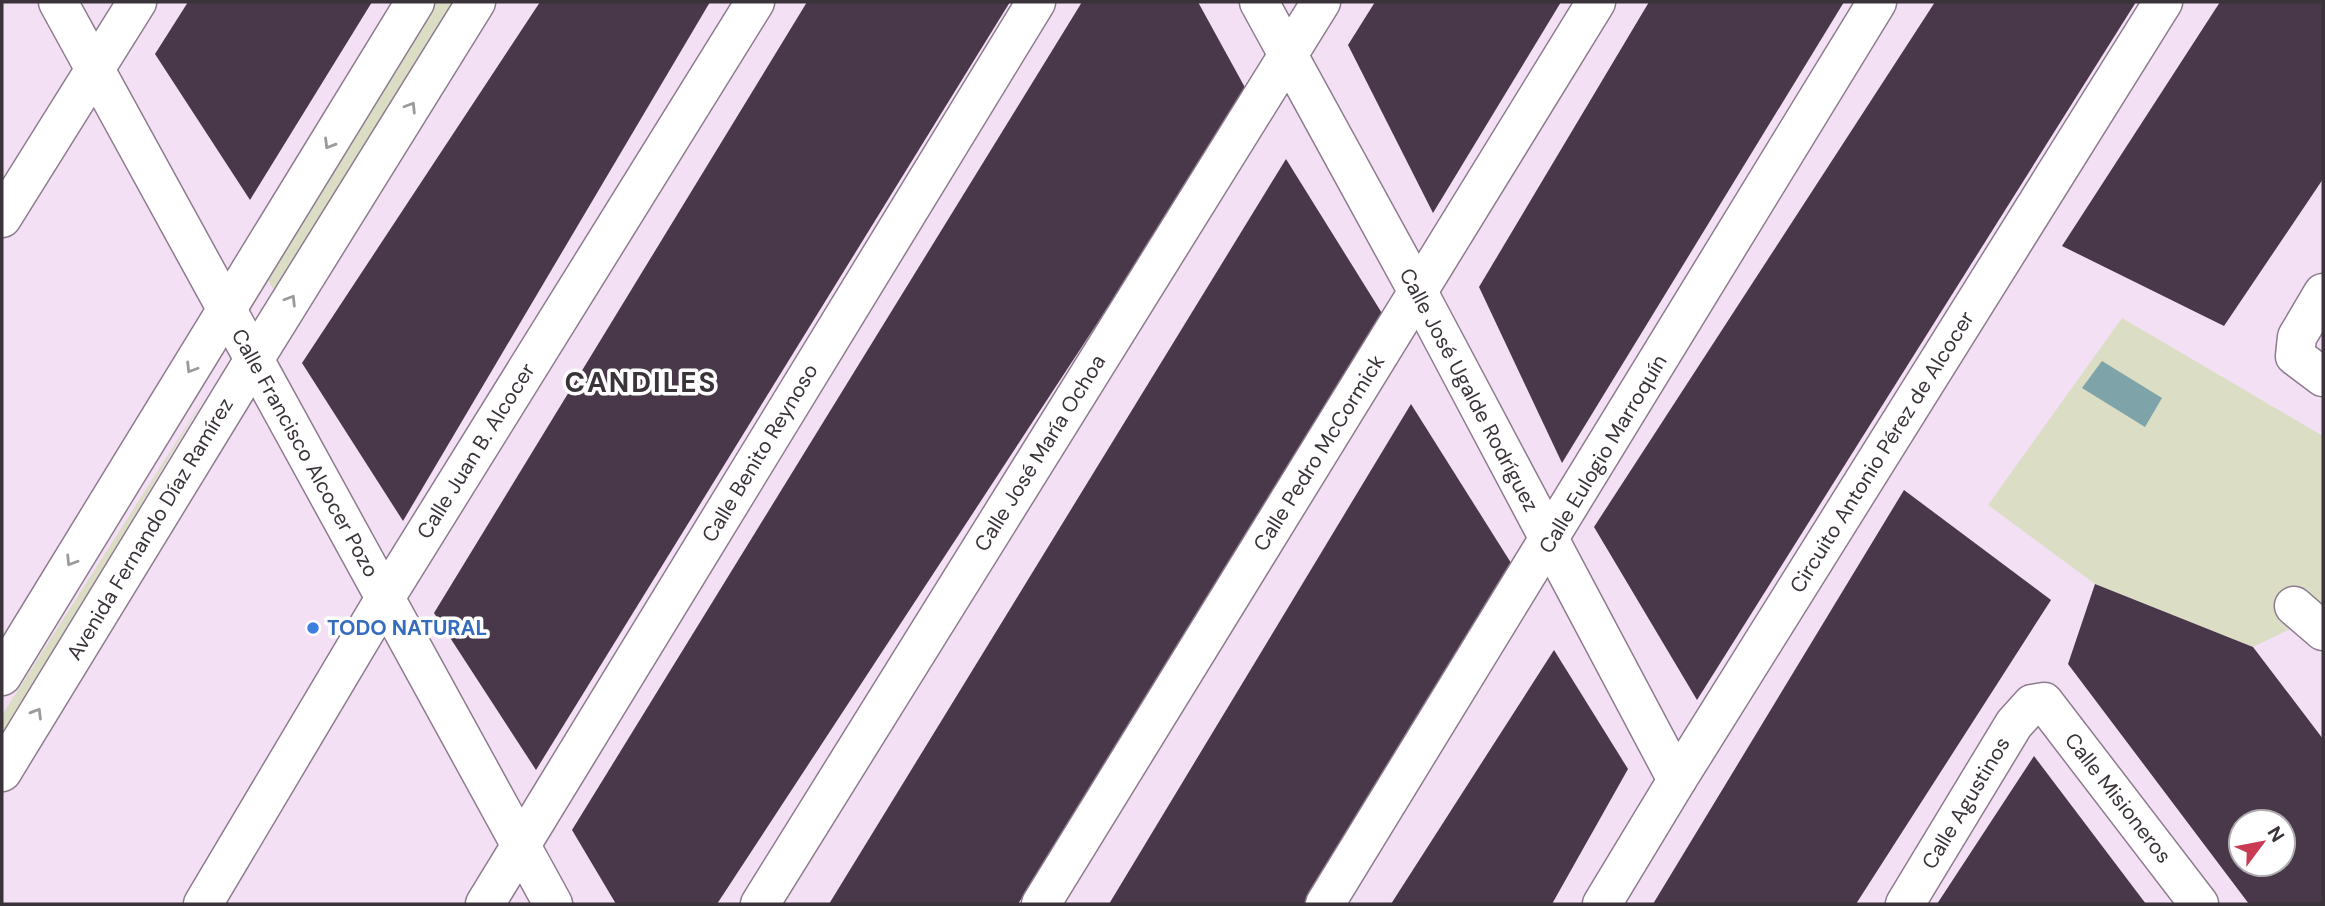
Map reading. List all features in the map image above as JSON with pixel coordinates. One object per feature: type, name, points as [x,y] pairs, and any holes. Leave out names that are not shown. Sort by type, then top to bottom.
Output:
[{"type":"street","name":"Calle Francisco Alcocer Pozo","points":[[58,2],[553,904]]},
{"type":"street","points":[[2,218],[137,2]]},
{"type":"street","points":[[2,676],[415,2]]},
{"type":"street","name":"Avenida Fernando Díaz Ramírez","points":[[2,772],[254,358],[476,2]]},
{"type":"street","name":"Calle Juan B. Alcocer","points":[[203,904],[384,598],[755,2]]},
{"type":"street","name":"Calle Benito Reynoso","points":[[485,904],[1036,2]]},
{"type":"street","name":"Calle José Ugalde Rodríguez","points":[[1259,2],[1418,292],[1677,779]]},
{"type":"street","name":"Calle José María Ochoa","points":[[760,904],[1321,2]]},
{"type":"street","name":"Calle Pedro McCormick","points":[[1041,904],[1596,2]]},
{"type":"street","name":"Calle Eulogio Marroquín","points":[[1325,904],[1877,2]]},
{"type":"street","name":"Circuito Antonio Pérez de Alcocer","points":[[1602,904],[1677,779],[2163,2]]},
{"type":"street","points":[[2309,367],[2297,337],[2323,293]]},
{"type":"street","points":[[2294,606],[2323,631]]},
{"type":"street","name":"Calle Misioneros","points":[[2032,704],[2044,702],[2199,904]]},
{"type":"street","name":"Calle Agustinos","points":[[1905,904],[2014,724],[2032,704]]},
{"type":"shaded area","points":[[431,2],[457,2],[277,295],[264,274]]},
{"type":"shaded area","points":[[2122,318],[2323,436],[2323,613],[2253,647],[2095,584],[1988,505]]},
{"type":"shaded area","points":[[2102,361],[2162,398],[2145,427],[2082,388]]},
{"type":"shaded area","points":[[210,389],[2,737],[2,715]]},
{"type":"building","points":[[188,2],[372,2],[250,200],[155,54]]},
{"type":"building","points":[[540,2],[710,2],[403,521],[302,363]]},
{"type":"building","points":[[807,2],[1010,2],[536,770],[434,613]]},
{"type":"building","points":[[1082,2],[1198,2],[1248,93],[717,904],[616,904],[572,830]]},
{"type":"building","points":[[1375,2],[1561,2],[1433,213],[1348,45]]},
{"type":"building","points":[[1649,2],[1844,2],[1562,463],[1479,287]]},
{"type":"building","points":[[1935,2],[2136,2],[1697,700],[1594,527]]},
{"type":"building","points":[[2220,2],[2323,2],[2323,179],[2224,326],[2062,246]]},
{"type":"building","points":[[1286,159],[1385,318],[1018,904],[829,904]]},
{"type":"building","points":[[1411,404],[1518,574],[1310,904],[1109,904]]},
{"type":"building","points":[[1904,490],[2051,600],[1856,904],[1653,904]]},
{"type":"building","points":[[2095,584],[2253,647],[2323,739],[2323,904],[2249,904],[2229,878],[2297,878],[2297,808],[2227,808],[2227,875],[2068,664]]},
{"type":"building","points":[[1554,650],[1628,769],[1552,904],[1391,904]]},
{"type":"building","points":[[2034,756],[2146,904],[1937,904]]},
{"type":"place","name":"TODO NATURAL","points":[[313,628]]},
{"type":"district","name":"CANDILES","points":[[641,382]]}]
